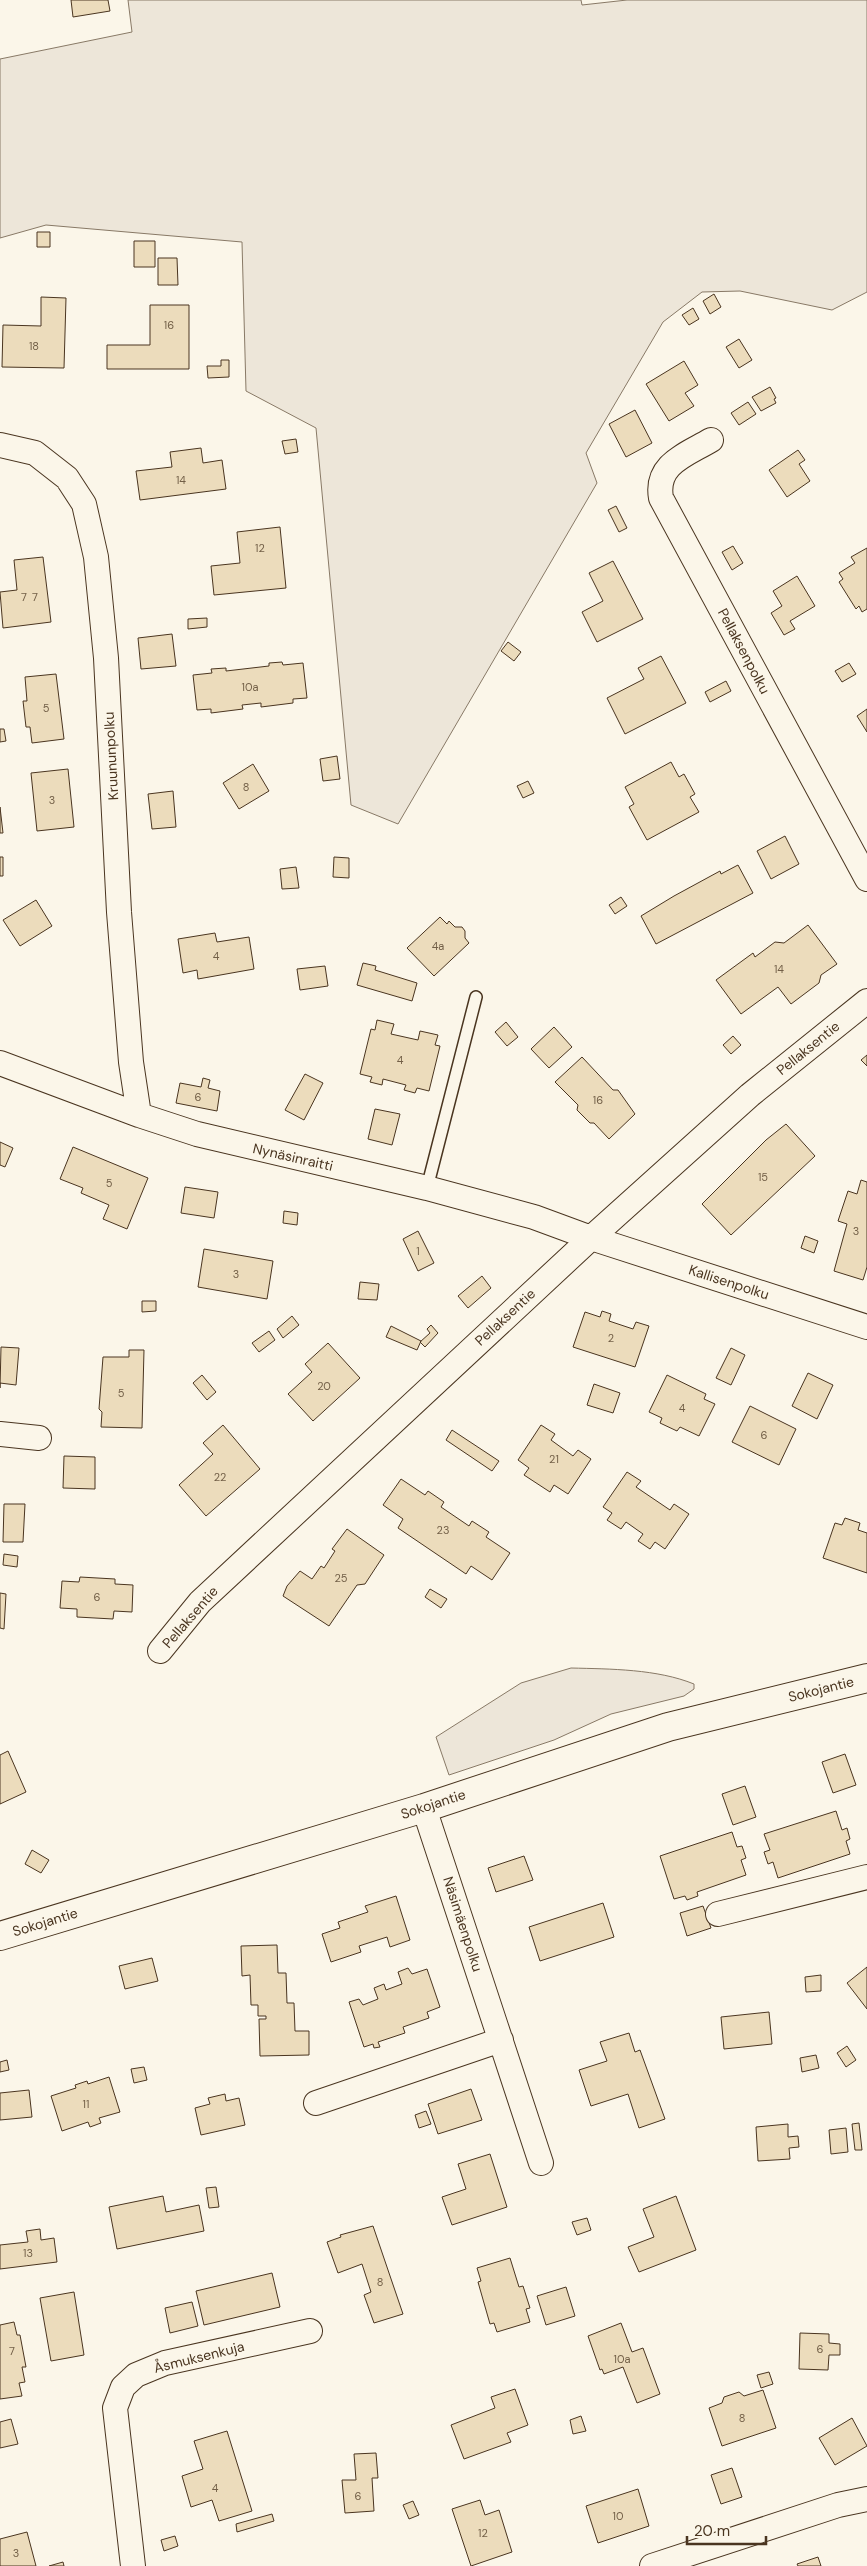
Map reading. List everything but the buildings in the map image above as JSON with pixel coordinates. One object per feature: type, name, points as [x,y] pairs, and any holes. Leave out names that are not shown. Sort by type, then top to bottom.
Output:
[{"type":"street","name":"Pellaksenpolku","points":[[711,440],[666,468],[659,488],[661,498],[867,879]]},
{"type":"street","name":"Kruununpolku","points":[[0,445],[35,453],[67,478],[84,504],[96,557],[106,658],[119,912],[131,1062],[139,1115]]},
{"type":"street","name":"Pellaksentie","points":[[160,1652],[200,1602],[591,1238],[750,1095],[867,1001]]},
{"type":"street","name":"Nynäsinraitti","points":[[0,1063],[139,1115],[197,1134],[427,1188],[534,1217],[591,1238]]},
{"type":"street","name":"Kallisenpolku","points":[[591,1238],[867,1327]]},
{"type":"street","points":[[0,1434],[39,1438]]},
{"type":"street","name":"Sokojantie","points":[[0,1936],[424,1808],[668,1727],[867,1678]]},
{"type":"street","name":"Näsimäenpolku","points":[[424,1808],[541,2163]]},
{"type":"street","points":[[718,1914],[867,1877]]},
{"type":"street","points":[[316,2103],[501,2040]]},
{"type":"street","name":"Åsmuksenkuja","points":[[133,2566],[115,2408],[122,2387],[136,2375],[165,2363],[310,2331]]},
{"type":"street","points":[[652,2566],[838,2505],[867,2499]]},
{"type":"lane","points":[[427,1188],[476,997]]},
{"type":"shaded area","points":[[128,0],[581,0],[582,5],[627,0],[867,0],[867,292],[832,310],[740,291],[702,292],[663,322],[586,453],[597,483],[398,824],[351,805],[316,428],[246,391],[242,242],[46,225],[0,238],[0,59],[132,32]]},
{"type":"shaded area","points":[[571,1668],[665,1675],[694,1684],[694,1689],[684,1696],[611,1714],[554,1740],[449,1775],[436,1737],[521,1683]]}]
